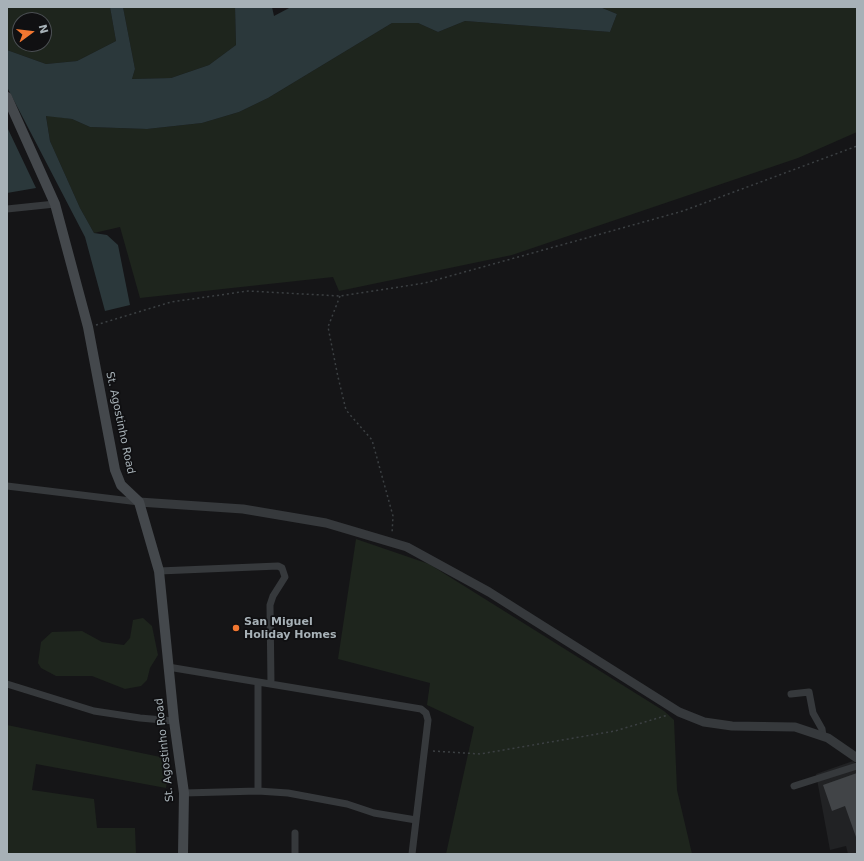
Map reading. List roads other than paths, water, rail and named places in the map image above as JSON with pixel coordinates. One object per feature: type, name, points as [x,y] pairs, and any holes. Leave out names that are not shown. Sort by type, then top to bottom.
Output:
[{"type":"main road","name":"St. Agostinho Road","points":[[7,97],[55,204],[88,327],[115,470],[121,485],[139,502],[159,571],[168,668],[184,794],[183,854]]},
{"type":"street","points":[[7,209],[55,204]]},
{"type":"street","points":[[7,486],[139,502],[243,509],[326,523],[407,547],[489,592],[679,712],[704,722],[732,726],[795,727],[823,736],[857,758]]},
{"type":"street","points":[[159,571],[278,566],[282,568],[285,578],[273,596],[270,605],[271,684]]},
{"type":"street","points":[[168,668],[421,709],[426,713],[428,720],[412,854]]},
{"type":"street","points":[[258,682],[258,791]]},
{"type":"street","points":[[7,684],[94,711],[140,718],[174,720]]},
{"type":"street","points":[[791,694],[809,692],[813,713],[822,729],[823,736]]},
{"type":"street","points":[[794,786],[857,766]]},
{"type":"street","points":[[184,794],[258,791],[288,793],[346,804],[374,813],[416,820]]},
{"type":"street","points":[[295,833],[295,854]]},
{"type":"place","name":"San Miguel Holiday Homes","points":[[236,628]]}]
